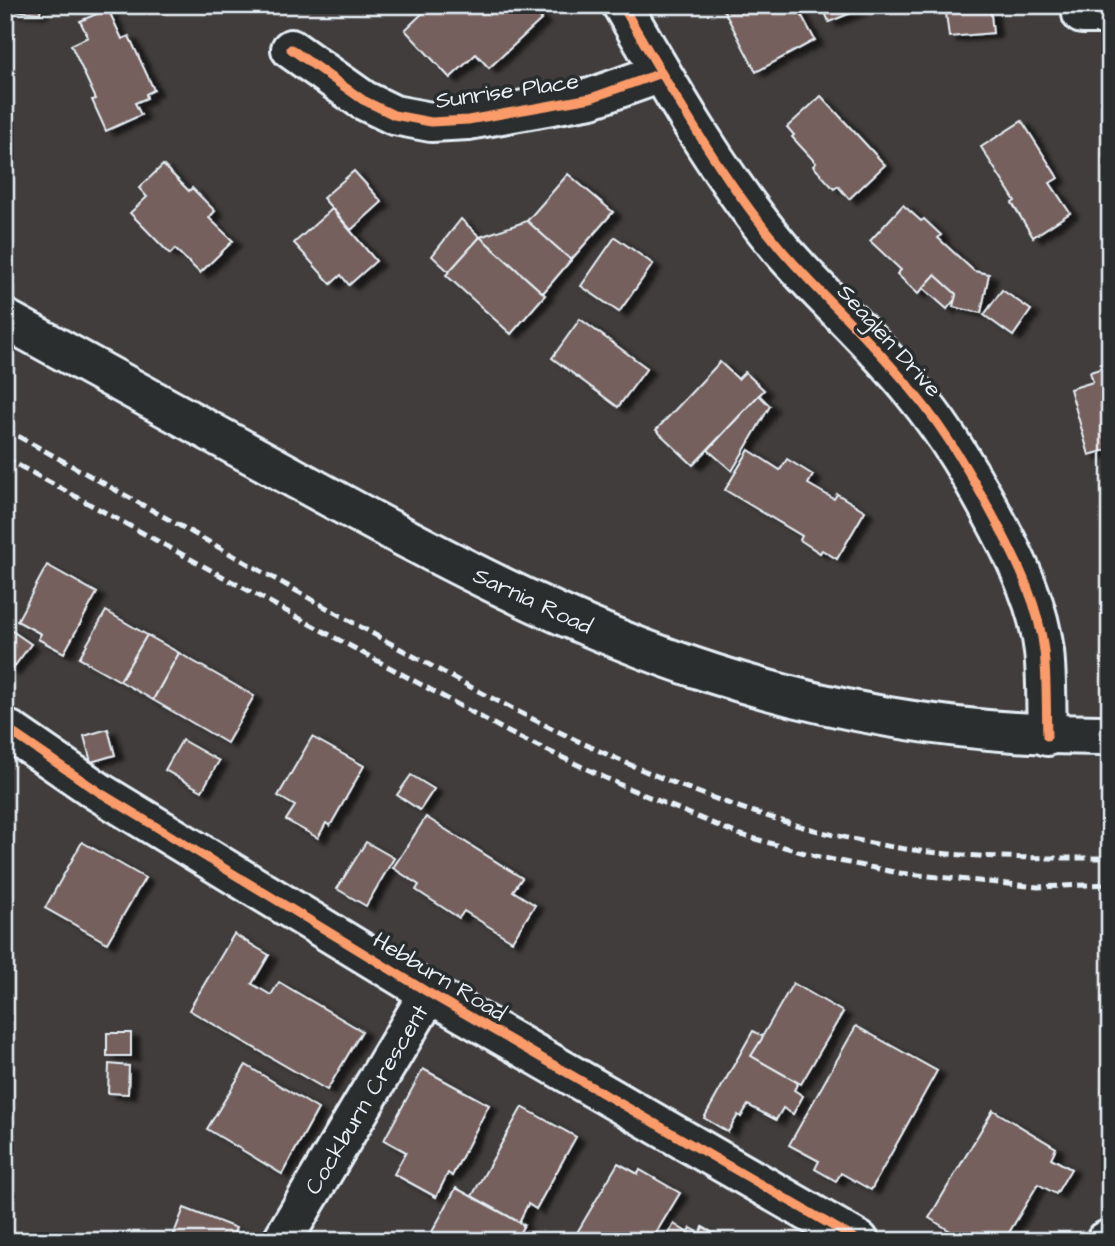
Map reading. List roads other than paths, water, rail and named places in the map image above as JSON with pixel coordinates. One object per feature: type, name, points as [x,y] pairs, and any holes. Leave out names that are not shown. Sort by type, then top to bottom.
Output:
[{"type":"street","name":"Seaglen Drive","points":[[622,5],[661,73],[745,203],[782,250],[914,392],[956,450],[1016,558],[1034,605],[1044,650],[1046,736]]},
{"type":"street","name":"Sunrise Place","points":[[290,49],[363,100],[394,115],[431,122],[468,120],[591,98],[661,73]]},
{"type":"street","name":"Sarnia Road","points":[[5,319],[374,522],[487,580],[600,631],[713,674],[831,706],[936,723],[1046,736],[1110,736]]},
{"type":"street","name":"Hebburn Road","points":[[10,731],[99,792],[429,993],[859,1241]]},
{"type":"street","name":"Cockburn Crescent","points":[[282,1241],[429,993]]},
{"type":"railway","points":[[5,429],[473,688],[541,723],[679,785],[821,832],[893,847],[974,856],[1110,858]]},
{"type":"railway","points":[[5,458],[510,733],[623,786],[738,834],[819,857],[899,873],[1038,887],[1110,884]]}]
